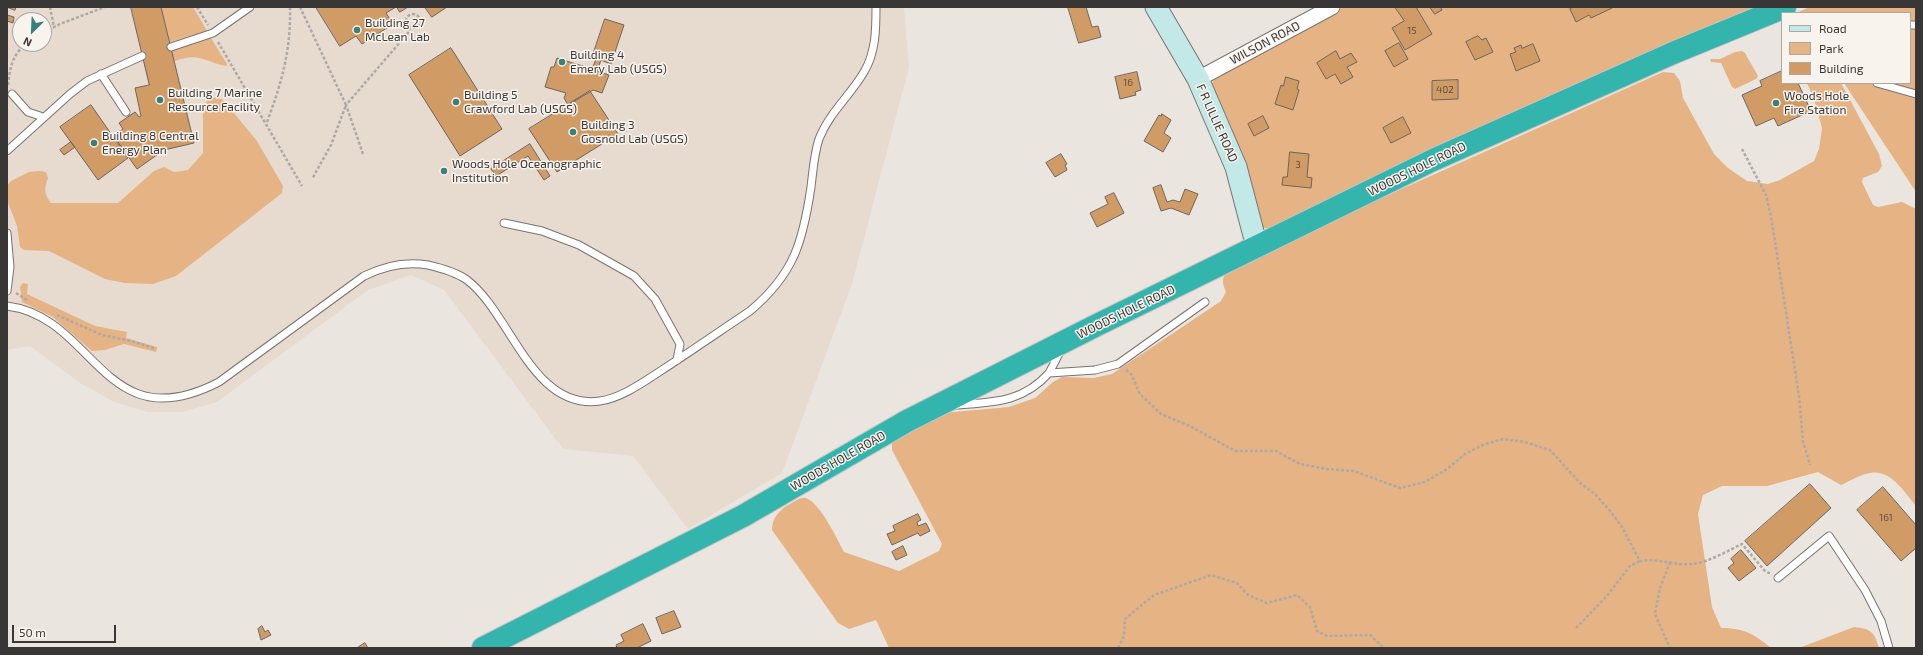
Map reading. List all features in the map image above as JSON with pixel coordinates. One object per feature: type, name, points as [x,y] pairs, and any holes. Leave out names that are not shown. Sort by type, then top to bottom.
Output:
[{"type":"highway","name":"WOODS HOLE ROAD","points":[[483,648],[750,512],[867,443],[934,407],[1257,246],[1433,160],[1694,44],[1784,7]]},
{"type":"street","name":"F R LILLIE ROAD","points":[[1156,7],[1198,78],[1236,167],[1257,246]]},
{"type":"street","name":"WILSON ROAD","points":[[1198,78],[1332,7]]},
{"type":"lane","points":[[171,47],[213,33],[250,7]]},
{"type":"lane","points":[[7,306],[23,309],[46,320],[62,332],[106,375],[118,384],[130,390],[164,398],[192,394],[219,382],[364,276],[386,267],[410,263],[440,268],[467,280],[490,306],[545,382],[559,392],[578,400],[588,402],[614,397],[677,360],[755,307],[774,287],[791,263],[804,230],[819,141],[831,114],[858,81],[870,58],[874,44],[876,7]]},
{"type":"lane","points":[[7,151],[70,94],[102,74],[142,56]]},
{"type":"lane","points":[[102,74],[126,112]]},
{"type":"lane","points":[[1881,84],[1916,94]]},
{"type":"lane","points":[[12,94],[28,112],[43,117]]},
{"type":"lane","points":[[504,223],[542,231],[580,245],[634,276],[655,299],[680,344],[677,360]]},
{"type":"lane","points":[[7,233],[10,267],[7,289]]},
{"type":"lane","points":[[1049,373],[1095,370],[1118,364],[1205,302]]},
{"type":"lane","points":[[934,407],[1003,401],[1039,384],[1049,373],[1065,342]]},
{"type":"lane","points":[[1778,578],[1829,536],[1865,590],[1881,621],[1889,648]]},
{"type":"path","points":[[50,7],[54,27],[94,10],[105,7]]},
{"type":"path","points":[[197,7],[267,122],[302,186]]},
{"type":"path","points":[[267,122],[281,84],[287,61],[290,36],[290,7]]},
{"type":"path","points":[[300,7],[346,105],[363,154]]},
{"type":"path","points":[[410,14],[416,14],[419,19],[418,24],[415,27],[410,27],[406,24],[406,18],[410,14]]},
{"type":"path","points":[[312,179],[331,145],[346,105],[408,33],[410,27]]},
{"type":"path","points":[[8,85],[11,64],[18,52]]},
{"type":"path","points":[[1742,149],[1766,195],[1771,216],[1799,396],[1803,441],[1810,465]]},
{"type":"path","points":[[7,289],[34,303]]},
{"type":"path","points":[[53,313],[93,332],[156,349]]},
{"type":"path","points":[[1118,364],[1131,374],[1140,394],[1161,414],[1190,426],[1235,451],[1276,451],[1300,464],[1327,469],[1354,471],[1400,488],[1426,482],[1465,454],[1485,444],[1503,439],[1525,442],[1550,450],[1580,483],[1596,495],[1610,511],[1622,526],[1640,561]]},
{"type":"path","points":[[1576,628],[1606,597],[1630,566],[1640,561],[1652,559],[1693,564],[1712,558],[1742,544],[1765,571],[1778,578]]},
{"type":"path","points":[[1670,562],[1660,588],[1655,614],[1670,648]]},
{"type":"path","points":[[1118,648],[1124,636],[1125,619],[1154,595],[1211,575],[1237,583],[1248,595],[1266,603],[1297,595],[1310,608],[1317,631],[1327,636],[1370,635],[1384,648]]},
{"type":"shaded area","name":"Woods Hole Oceanographic Institution","points":[[7,7],[904,7],[909,67],[852,284],[782,473],[688,529],[633,456],[563,449],[444,290],[411,275],[368,290],[217,402],[183,412],[148,412],[114,402],[80,383],[30,346],[7,350]]},
{"type":"green space","points":[[161,7],[193,7],[207,31],[170,42]]},
{"type":"green space","points":[[1344,7],[1754,7],[1504,116],[1274,228],[1262,228],[1211,87],[1212,84],[1215,77],[1223,70]]},
{"type":"green space","points":[[1809,7],[1916,7],[1916,192],[1845,84],[1911,84],[1911,12],[1799,12]]},
{"type":"green space","points":[[211,38],[227,64],[226,66],[196,57],[183,58],[174,61],[171,50]]},
{"type":"green space","points":[[1742,51],[1745,53],[1758,76],[1756,79],[1735,89],[1732,87],[1721,63],[1711,62],[1710,59],[1720,59],[1735,52]]},
{"type":"green space","points":[[1663,72],[1674,73],[1680,81],[1683,98],[1714,154],[1728,168],[1747,181],[1768,184],[1780,180],[1814,161],[1819,149],[1822,128],[1814,99],[1807,84],[1842,84],[1879,154],[1882,166],[1878,172],[1863,178],[1862,182],[1873,205],[1878,207],[1902,202],[1916,209],[1916,506],[1902,488],[1891,478],[1884,474],[1878,473],[1863,475],[1841,485],[1818,472],[1767,486],[1722,486],[1703,495],[1698,514],[1712,607],[1721,628],[1736,629],[1748,633],[1771,648],[889,648],[876,620],[849,629],[838,623],[772,530],[774,519],[781,510],[796,500],[802,498],[808,499],[820,511],[832,529],[844,552],[899,571],[939,551],[942,544],[892,450],[892,442],[896,437],[943,413],[1009,407],[1035,398],[1053,382],[1062,377],[1094,378],[1112,374],[1221,301],[1226,292],[1223,278],[1229,270],[1339,217]]},
{"type":"green space","points":[[216,97],[223,100],[257,141],[283,186],[282,193],[176,276],[153,284],[125,283],[105,279],[49,251],[24,250],[20,247],[17,226],[7,200],[7,186],[11,181],[29,172],[46,172],[48,178],[45,191],[51,203],[118,203],[154,171],[164,167],[174,172],[188,170],[203,153],[203,114],[207,101]]},
{"type":"green space","points":[[23,283],[28,284],[27,294],[95,326],[127,332],[126,338],[157,347],[156,352],[124,344],[105,350],[92,351],[53,317],[22,302],[20,287]]},
{"type":"green space","points":[[1854,627],[1871,632],[1879,648],[1799,648]]},
{"type":"building","points":[[7,7],[16,7],[15,10]]},
{"type":"building","name":"Building 7 Marine Resource Facility","points":[[131,7],[161,7],[194,143],[164,150],[137,169],[113,135],[123,129],[119,123],[135,112],[139,117],[141,116],[135,88],[149,85]]},
{"type":"building","name":"Building 27 McLean Lab","points":[[316,7],[396,7],[386,13],[393,24],[362,44],[356,36],[340,46]]},
{"type":"building","name":"Building 27 McLean Lab","points":[[397,7],[408,7],[400,12]]},
{"type":"building","name":"Building 27 McLean Lab","points":[[425,7],[447,7],[432,17]]},
{"type":"building","points":[[1068,7],[1086,7],[1092,27],[1098,26],[1101,37],[1079,43]]},
{"type":"building","points":[[1395,7],[1416,7],[1432,34],[1405,50],[1392,28],[1404,21]]},
{"type":"building","points":[[1430,7],[1440,7],[1442,10],[1435,14]]},
{"type":"building","points":[[1573,7],[1612,8],[1591,18],[1589,15],[1576,22],[1570,9]]},
{"type":"building","points":[[7,15],[12,16],[12,23],[7,21]]},
{"type":"building","name":"Building 4 Emery Lab (USGS)","points":[[605,19],[624,25],[611,64],[601,60],[597,71],[609,75],[602,93],[593,90],[568,105],[564,98],[566,93],[545,87],[551,67],[554,67],[557,58],[592,69],[596,59],[592,58]]},
{"type":"building","points":[[1478,36],[1482,40],[1486,38],[1493,52],[1475,60],[1466,42]]},
{"type":"building","points":[[1399,43],[1408,59],[1394,67],[1385,51]]},
{"type":"building","points":[[1533,44],[1540,61],[1516,71],[1510,54],[1516,52],[1514,48],[1521,45],[1522,48]]},
{"type":"building","name":"Building 5 Crawford Lab (USGS)","points":[[451,48],[502,129],[460,156],[409,75]]},
{"type":"building","points":[[1336,51],[1340,59],[1351,53],[1357,62],[1347,67],[1353,77],[1341,84],[1335,74],[1326,79],[1317,63]]},
{"type":"building","name":"Woods Hole Fire Station","points":[[1781,71],[1781,84],[1798,84],[1811,111],[1778,126],[1774,118],[1756,126],[1742,95],[1762,86],[1760,81]]},
{"type":"building","points":[[1137,72],[1141,90],[1135,92],[1136,95],[1120,99],[1115,77]]},
{"type":"building","points":[[1286,77],[1299,81],[1297,89],[1299,90],[1293,110],[1275,104],[1281,85],[1283,86]]},
{"type":"building","points":[[1458,80],[1458,99],[1432,100],[1432,81]]},
{"type":"building","name":"Building 3 Gosnold Lab (USGS)","points":[[590,91],[618,134],[557,172],[529,129]]},
{"type":"building","name":"Building 8 Central Energy Plan","points":[[91,105],[128,158],[98,180],[60,127]]},
{"type":"building","points":[[1162,114],[1171,120],[1164,133],[1171,138],[1163,152],[1144,141],[1159,115],[1161,116]]},
{"type":"building","points":[[1263,116],[1269,128],[1254,136],[1248,124]]},
{"type":"building","points":[[1403,117],[1411,133],[1391,143],[1383,128]]},
{"type":"building","name":"Building 8 Central Energy Plan","points":[[71,142],[75,147],[64,155],[60,150]]},
{"type":"building","points":[[530,144],[550,176],[544,180],[528,156],[496,176],[491,169]]},
{"type":"building","points":[[1290,152],[1309,154],[1307,177],[1312,178],[1311,188],[1282,185],[1283,177],[1287,177]]},
{"type":"building","points":[[1061,154],[1067,164],[1065,165],[1067,170],[1055,177],[1046,163]]},
{"type":"building","points":[[1161,185],[1167,202],[1173,200],[1180,202],[1185,189],[1198,194],[1189,215],[1171,208],[1161,211],[1153,188]]},
{"type":"building","points":[[1114,193],[1124,213],[1097,227],[1090,213],[1108,204],[1105,197]]},
{"type":"building","points":[[1810,484],[1831,508],[1767,566],[1745,541]]},
{"type":"building","points":[[1883,487],[1916,525],[1916,548],[1901,561],[1857,510]]},
{"type":"building","points":[[918,514],[921,520],[917,522],[918,526],[926,523],[930,531],[920,536],[918,533],[892,545],[887,534],[895,531],[893,526]]},
{"type":"building","points":[[903,546],[907,555],[896,560],[892,552]]},
{"type":"building","points":[[1741,550],[1756,568],[1739,581],[1728,568],[1734,563],[1731,559]]},
{"type":"building","points":[[674,611],[681,627],[662,634],[656,618]]},
{"type":"building","points":[[643,624],[651,641],[637,648],[617,648],[616,645],[624,641],[621,635]]},
{"type":"building","points":[[262,626],[265,632],[268,630],[271,635],[261,640],[258,629]]},
{"type":"building","points":[[365,643],[368,648],[357,648]]},
{"type":"place","name":"Building 27 McLean Lab","points":[[357,30]]},
{"type":"place","name":"Building 4 Emery Lab (USGS)","points":[[562,62]]},
{"type":"place","name":"Building 7 Marine Resource Facility","points":[[160,100]]},
{"type":"place","name":"Building 5 Crawford Lab (USGS)","points":[[456,102]]},
{"type":"place","name":"Woods Hole Fire Station","points":[[1776,103]]},
{"type":"place","name":"Building 3 Gosnold Lab (USGS)","points":[[573,132]]},
{"type":"place","name":"Building 8 Central Energy Plan","points":[[94,143]]},
{"type":"place","name":"Woods Hole Oceanographic Institution","points":[[444,171]]}]
